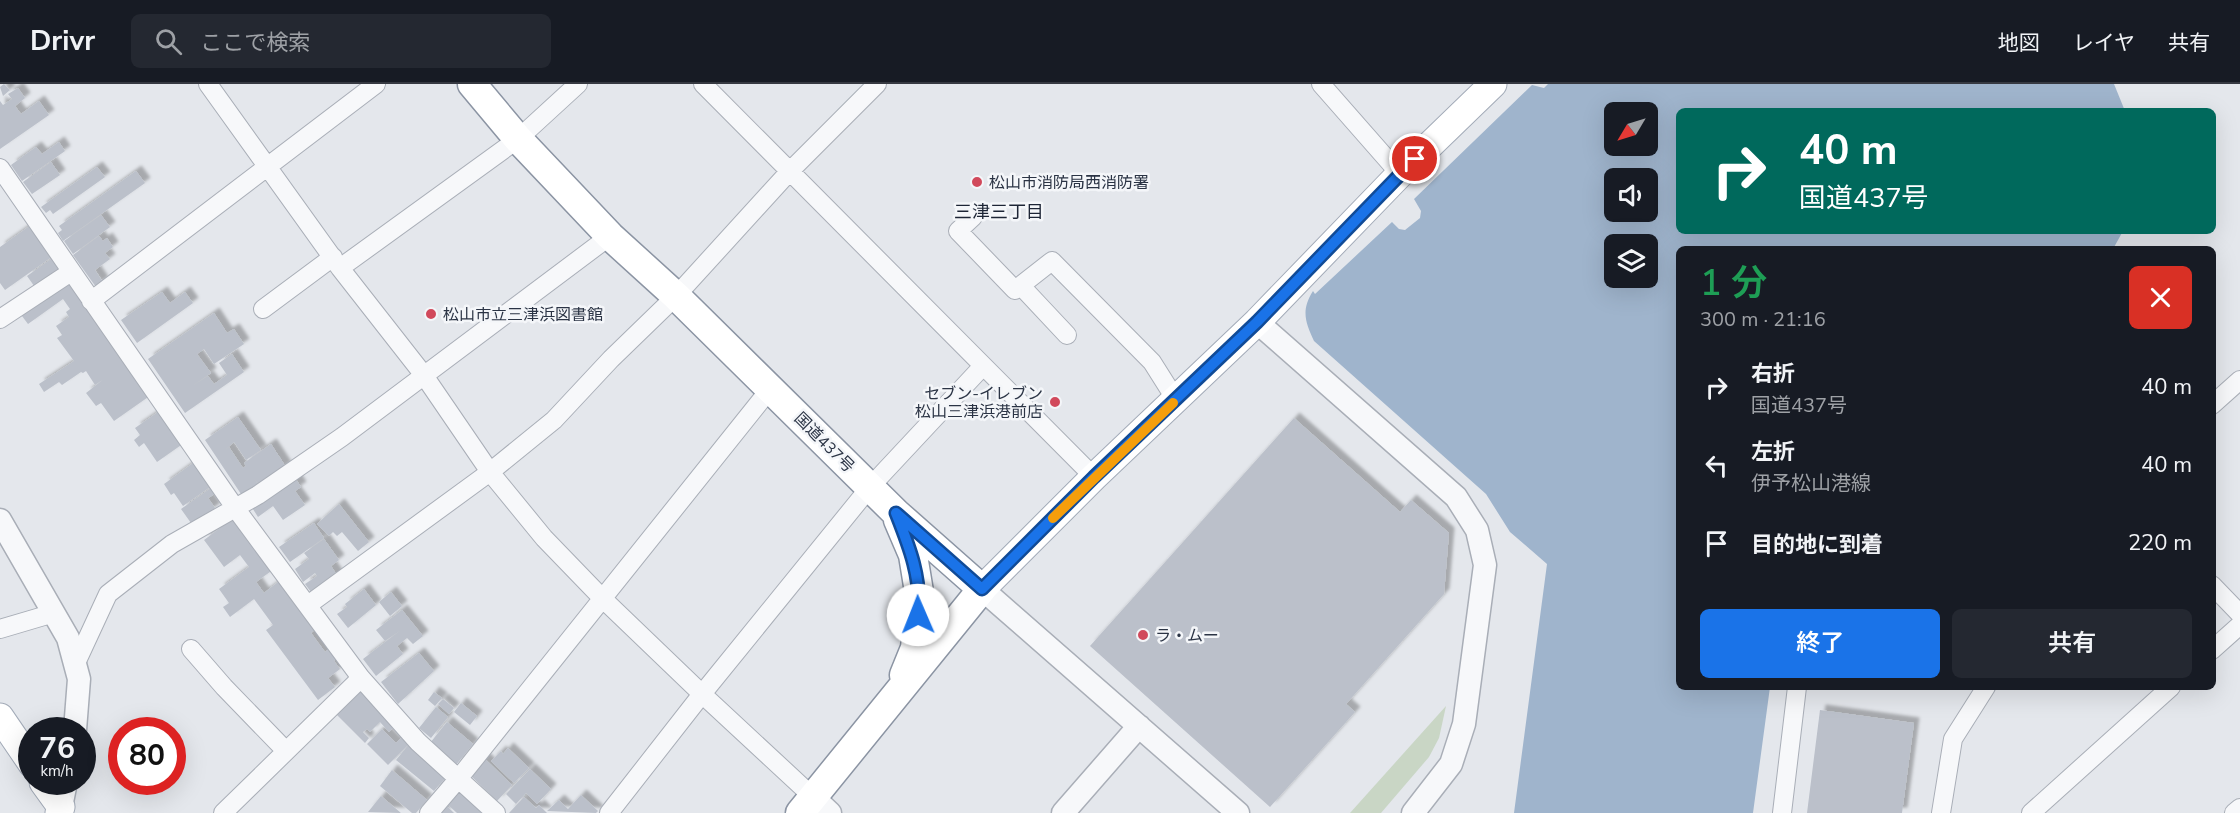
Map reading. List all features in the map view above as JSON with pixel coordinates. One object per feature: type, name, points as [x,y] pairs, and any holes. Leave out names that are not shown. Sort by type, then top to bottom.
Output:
[{"type":"highway","name":"国道437号","points":[[472,84],[518,139],[610,236],[771,388],[896,513],[982,589]]},
{"type":"highway","points":[[896,513],[913,555],[920,598],[915,648],[898,691]]},
{"type":"highway","points":[[815,808],[898,691],[982,589]]},
{"type":"main road","points":[[982,589],[1094,477],[1257,322],[1400,174],[1493,84]]},
{"type":"main road","points":[[0,717],[18,743]]},
{"type":"street","points":[[208,84],[337,262],[423,374],[489,472],[543,537],[815,808]]},
{"type":"street","points":[[91,301],[376,84]]},
{"type":"street","points":[[263,309],[337,262],[518,139],[578,84]]},
{"type":"street","points":[[703,84],[1094,477]]},
{"type":"street","points":[[308,605],[489,472],[554,420],[611,359],[676,297],[789,172],[877,84]]},
{"type":"street","points":[[1321,84],[1400,174]]},
{"type":"street","points":[[0,168],[236,509],[361,678],[418,742],[496,813]]},
{"type":"street","points":[[974,218],[958,231],[1015,290],[1052,261],[1152,362],[1176,400]]},
{"type":"street","points":[[76,663],[108,594],[172,544],[236,509],[342,437],[610,236]]},
{"type":"street","points":[[0,319],[71,272]]},
{"type":"street","points":[[1021,286],[1067,335]]},
{"type":"street","points":[[1257,322],[1456,497],[1477,530],[1485,565],[1464,724],[1451,764],[1413,813]]},
{"type":"street","points":[[609,813],[870,487],[983,366]]},
{"type":"street","points":[[2216,401],[2240,380]]},
{"type":"street","points":[[429,813],[771,388]]},
{"type":"street","points":[[0,520],[68,638],[79,679],[76,717]]},
{"type":"street","points":[[982,589],[1238,813]]},
{"type":"street","points":[[2216,589],[2240,614]]},
{"type":"street","points":[[0,629],[54,613]]},
{"type":"street","points":[[2216,646],[2240,625]]},
{"type":"street","points":[[191,649],[286,751]]},
{"type":"street","points":[[223,813],[361,678]]},
{"type":"street","points":[[1782,813],[1797,690]]},
{"type":"street","points":[[1941,813],[1953,739],[1984,690]]},
{"type":"street","points":[[2031,813],[2168,690]]},
{"type":"street","points":[[1063,813],[1139,726]]},
{"type":"street","points":[[2234,813],[2240,808]]},
{"type":"green space","points":[[1446,706],[1439,738],[1429,757],[1381,813],[1350,813]]},
{"type":"water","points":[[1548,84],[2114,84],[2124,108],[1676,108],[1676,234],[2121,234],[2115,246],[1676,246],[1676,690],[1770,690],[1753,813],[1514,813],[1547,564],[1510,532],[1486,494],[1314,341],[1306,316],[1307,304],[1313,291],[1315,294],[1392,222],[1399,229],[1405,230],[1420,218],[1421,211],[1414,199],[1532,85],[1544,88]]},
{"type":"building","points":[[4,84],[10,90],[3,96],[0,87]]},
{"type":"building","points":[[18,88],[25,98],[15,106],[21,114],[39,101],[49,115],[0,149],[0,101],[3,105],[12,99],[8,94]]},
{"type":"building","points":[[59,142],[65,151],[22,181],[11,165],[36,147],[42,154]]},
{"type":"building","points":[[51,162],[60,175],[32,194],[23,182]]},
{"type":"building","points":[[97,167],[105,177],[53,214],[50,210],[46,213],[41,207]]},
{"type":"building","points":[[136,171],[145,183],[63,241],[58,233],[62,230],[59,226]]},
{"type":"building","points":[[101,215],[110,227],[73,254],[64,241]]},
{"type":"building","points":[[31,225],[53,256],[5,290],[0,283],[0,247]]},
{"type":"building","points":[[99,236],[103,241],[107,238],[113,247],[105,253],[110,259],[95,270],[103,282],[96,287],[73,255]]},
{"type":"building","points":[[54,257],[64,271],[37,290],[27,276]]},
{"type":"building","points":[[69,277],[151,395],[114,421],[101,403],[96,406],[86,393],[104,379],[95,385],[86,371],[62,385],[59,382],[44,392],[39,384],[74,361],[57,338],[62,335],[56,326],[69,317],[66,312],[70,309],[63,299],[28,324],[19,312]]},
{"type":"building","points":[[162,292],[170,303],[185,292],[193,303],[137,343],[121,320]]},
{"type":"building","points":[[214,313],[227,333],[234,329],[244,344],[214,364],[204,349],[197,354],[211,373],[192,386],[208,376],[214,384],[227,375],[219,363],[232,354],[244,372],[185,413],[148,359]]},
{"type":"building","points":[[161,410],[184,443],[157,462],[144,443],[139,447],[134,440],[140,435],[135,428]]},
{"type":"building","points":[[238,417],[261,450],[246,460],[234,442],[224,451],[229,447],[243,468],[246,466],[244,463],[271,444],[286,467],[260,485],[254,479],[259,486],[243,497],[205,440]]},
{"type":"building","points":[[1294,418],[1400,512],[1411,500],[1449,533],[1444,594],[1346,704],[1355,712],[1270,807],[1090,646]]},
{"type":"building","points":[[196,461],[213,485],[183,506],[174,493],[171,495],[164,484]]},
{"type":"building","points":[[294,476],[301,487],[295,491],[305,505],[283,520],[273,506],[258,517],[251,506]]},
{"type":"building","points":[[214,486],[218,492],[208,498],[215,508],[207,514],[196,530],[181,509]]},
{"type":"building","points":[[339,504],[369,542],[358,551],[342,532],[337,536],[333,532],[329,536],[317,524]]},
{"type":"building","points":[[235,517],[274,569],[256,582],[264,593],[282,579],[318,627],[311,633],[325,652],[332,647],[339,656],[334,661],[340,669],[328,678],[335,687],[318,700],[266,630],[273,625],[254,599],[230,617],[223,607],[229,603],[219,589],[249,567],[240,555],[224,567],[204,540]]},
{"type":"building","points":[[314,523],[324,538],[290,562],[279,547]]},
{"type":"building","points":[[324,539],[339,560],[331,566],[339,578],[314,596],[305,584],[317,576],[315,573],[303,582],[295,569],[309,559],[304,553]]},
{"type":"building","points":[[364,589],[376,605],[348,628],[337,614],[347,607],[345,604]]},
{"type":"building","points":[[391,592],[402,606],[390,616],[379,602]]},
{"type":"building","points":[[402,610],[423,636],[413,644],[407,638],[397,646],[403,654],[376,676],[363,659],[401,630],[385,641],[376,630]]},
{"type":"building","points":[[419,653],[434,671],[398,704],[381,682]]},
{"type":"building","points":[[358,684],[397,724],[389,732],[380,722],[370,732],[367,729],[363,732],[369,738],[365,743],[332,710]]},
{"type":"building","points":[[434,692],[442,698],[435,706],[428,700]]},
{"type":"building","points":[[443,699],[454,708],[449,714],[438,704]]},
{"type":"building","points":[[461,703],[477,716],[470,725],[454,712]]},
{"type":"building","points":[[436,707],[448,717],[431,738],[419,728]]},
{"type":"building","points":[[1820,710],[1914,723],[1902,813],[1807,813]]},
{"type":"building","points":[[447,722],[473,744],[456,765],[430,743]]},
{"type":"building","points":[[382,729],[396,743],[401,738],[408,745],[388,765],[367,744]]},
{"type":"building","points":[[410,743],[448,775],[434,791],[396,760]]},
{"type":"building","points":[[508,748],[529,768],[514,783],[491,761],[501,751],[503,754]]},
{"type":"building","points":[[484,758],[512,785],[497,801],[469,774]]},
{"type":"building","points":[[530,769],[551,789],[537,804],[526,793],[516,804],[506,794]]},
{"type":"building","points":[[392,770],[427,800],[416,813],[412,813],[380,786]]},
{"type":"building","points":[[462,787],[489,813],[457,813],[446,803]]},
{"type":"building","points":[[581,795],[598,811],[596,813],[547,811],[559,800],[568,809]]},
{"type":"building","points":[[381,796],[401,813],[368,812]]},
{"type":"building","points":[[524,797],[536,808],[539,805],[547,813],[509,813]]},
{"type":"building","points":[[445,804],[454,813],[437,813]]},
{"type":"slow traffic","points":[[1053,518],[1173,403]]},
{"type":"place","name":"松山市消防局西消防署","points":[[977,182]]},
{"type":"place","name":"松山市立三津浜図書館","points":[[431,314]]},
{"type":"place","name":"セブン-イレブン 松山三津浜港前店","points":[[1055,402]]},
{"type":"place","name":"ラ・ムー","points":[[1143,635]]},
{"type":"district","name":"三津三丁目","points":[[999,212]]},
{"type":"route","points":[[918,615],[920,598],[913,555],[896,513],[982,589],[1094,477],[1257,322],[1415,159]]}]
